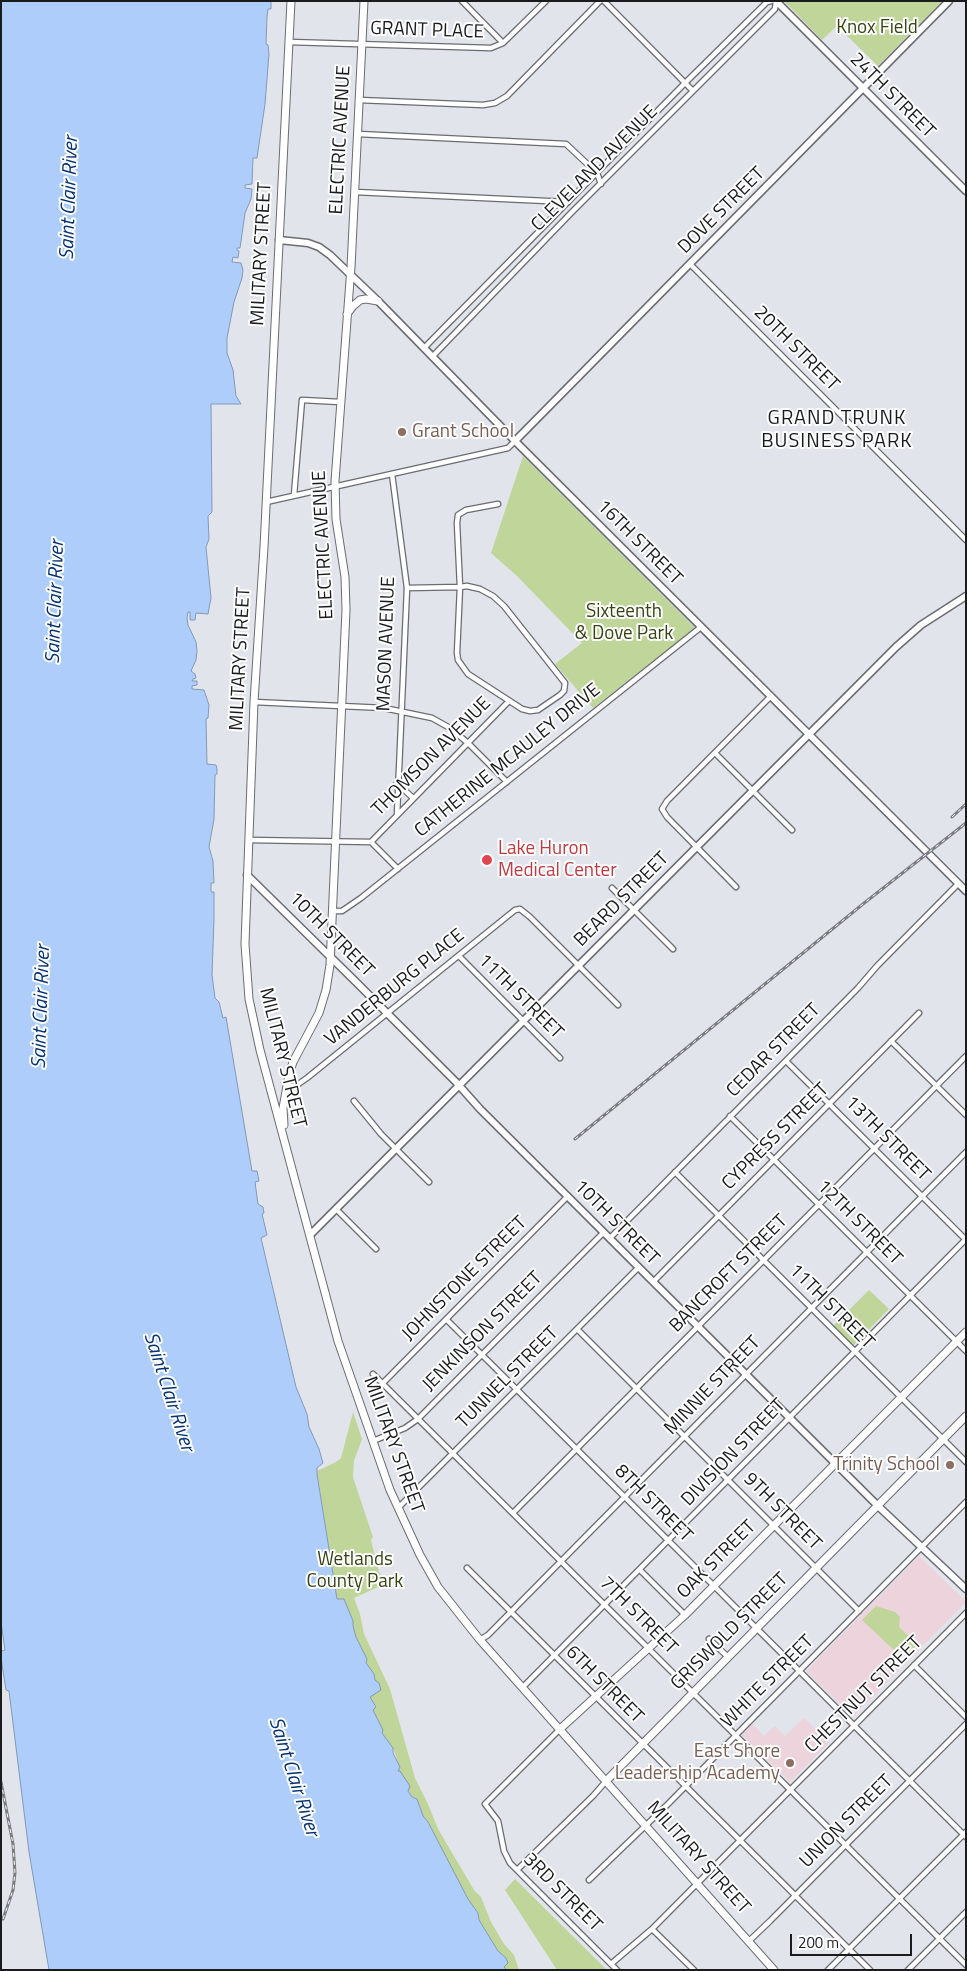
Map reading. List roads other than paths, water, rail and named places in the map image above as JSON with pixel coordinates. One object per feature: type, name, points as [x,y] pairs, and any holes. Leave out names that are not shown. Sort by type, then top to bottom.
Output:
[{"type":"main road","name":"MILITARY STREET","points":[[292,1],[254,702],[244,944],[246,978],[252,1014],[336,1335],[397,1508],[420,1555],[438,1587],[480,1640],[607,1780],[774,1970]]},
{"type":"main road","name":"ELECTRIC AVENUE","points":[[285,1138],[283,1108],[286,1089],[293,1062],[319,1013],[323,1001],[330,956],[346,589],[336,519],[335,487],[355,192],[364,1]]},
{"type":"main road","points":[[346,315],[360,300],[378,301]]},
{"type":"main road","points":[[269,1083],[277,1090],[286,1089]]},
{"type":"main road","name":"OAK STREET","points":[[560,1729],[685,1615],[966,1332]]},
{"type":"main road","name":"GRISWOLD STREET","points":[[607,1780],[966,1416]]},
{"type":"street","points":[[462,1],[503,44]]},
{"type":"street","points":[[466,6],[471,1]]},
{"type":"street","name":"GRANT PLACE","points":[[289,42],[488,48],[503,44],[546,1]]},
{"type":"street","points":[[360,100],[488,105],[501,101],[600,1]]},
{"type":"street","points":[[604,1],[693,91]]},
{"type":"street","name":"CLEVELAND AVENUE","points":[[424,348],[685,83],[770,1]]},
{"type":"street","name":"CLEVELAND AVENUE","points":[[432,357],[775,9],[776,1]]},
{"type":"street","name":"24TH STREET","points":[[776,1],[966,191]]},
{"type":"street","name":"DOVE STREET","points":[[515,441],[949,1]]},
{"type":"street","points":[[358,134],[566,144],[596,173],[601,184]]},
{"type":"street","points":[[355,192],[568,202]]},
{"type":"street","name":"16TH STREET","points":[[279,240],[300,241],[319,247],[378,301],[515,441],[966,891]]},
{"type":"street","name":"20TH STREET","points":[[690,264],[966,540]]},
{"type":"street","points":[[294,496],[302,400],[340,402]]},
{"type":"street","points":[[266,502],[508,448],[515,441]]},
{"type":"street","name":"MASON AVENUE","points":[[392,474],[407,588],[400,712],[397,815]]},
{"type":"street","points":[[498,504],[466,510],[458,515],[460,586],[456,653],[460,665],[468,674],[509,701]]},
{"type":"street","points":[[407,588],[460,586]]},
{"type":"street","name":"THOMSON AVENUE","points":[[371,842],[509,701],[522,709],[533,711],[545,706],[560,694],[566,686],[561,677],[499,600],[480,589],[460,586]]},
{"type":"street","name":"BEARD STREET","points":[[310,1235],[911,632],[966,596]]},
{"type":"street","name":"CATHERINE MCAULEY DRIVE","points":[[331,911],[342,911],[354,903],[701,626]]},
{"type":"street","points":[[736,887],[663,813],[663,806],[771,696]]},
{"type":"street","points":[[254,702],[384,708],[432,718],[450,728],[468,743],[507,782]]},
{"type":"street","points":[[715,753],[792,830]]},
{"type":"street","points":[[397,783],[413,798]]},
{"type":"street","points":[[249,840],[371,842],[398,869]]},
{"type":"street","name":"10TH STREET","points":[[247,875],[878,1506],[966,1589]]},
{"type":"street","name":"CEDAR STREET","points":[[610,1238],[958,884]]},
{"type":"street","points":[[612,888],[673,949]]},
{"type":"street","name":"VANDERBURG PLACE","points":[[286,1089],[301,1082],[388,1014],[510,914],[520,909],[530,916],[579,965]]},
{"type":"street","name":"11TH STREET","points":[[459,956],[560,1058]]},
{"type":"street","points":[[579,965],[618,1005]]},
{"type":"street","name":"CYPRESS STREET","points":[[654,1281],[919,1013]]},
{"type":"street","points":[[891,1041],[966,1115]]},
{"type":"street","name":"BANCROFT STREET","points":[[513,1514],[966,1056]]},
{"type":"street","name":"13TH STREET","points":[[786,1061],[966,1239]]},
{"type":"street","points":[[354,1101],[396,1150],[429,1182]]},
{"type":"street","name":"12TH STREET","points":[[730,1116],[966,1351]]},
{"type":"street","name":"MINNIE STREET","points":[[480,1640],[561,1561],[966,1152]]},
{"type":"street","name":"11TH STREET","points":[[675,1172],[966,1462]]},
{"type":"street","name":"JOHNSTONE STREET","points":[[383,1383],[568,1196]]},
{"type":"street","points":[[336,1210],[376,1249]]},
{"type":"street","name":"JENKINSON STREET","points":[[373,1441],[405,1428],[418,1418],[604,1232]]},
{"type":"street","name":"DIVISION STREET","points":[[523,1687],[966,1239]]},
{"type":"street","name":"TUNNEL STREET","points":[[397,1508],[639,1267]]},
{"type":"street","name":"8TH STREET","points":[[447,1320],[909,1781],[965,1834]]},
{"type":"street","name":"9TH STREET","points":[[578,1329],[859,1611]]},
{"type":"street","name":"7TH STREET","points":[[373,1374],[966,1965]]},
{"type":"street","name":"WHITE STREET","points":[[589,1880],[736,1735],[966,1502]]},
{"type":"street","name":"6TH STREET","points":[[467,1568],[870,1970]]},
{"type":"street","points":[[640,1570],[685,1615]]},
{"type":"street","name":"CHESTNUT STREET","points":[[612,1964],[652,1929],[966,1613]]},
{"type":"street","points":[[709,1638],[728,1658]]},
{"type":"street","points":[[914,1665],[966,1717]]},
{"type":"street","name":"UNION STREET","points":[[749,1941],[966,1724]]},
{"type":"street","name":"OAK STREET","points":[[485,1804],[560,1729]]},
{"type":"street","name":"GRISWOLD STREET","points":[[516,1870],[587,1802],[607,1780]]},
{"type":"street","name":"3RD STREET","points":[[485,1804],[498,1821],[506,1858],[617,1970]]},
{"type":"street","points":[[828,1970],[965,1834]]},
{"type":"street","points":[[908,1970],[966,1912]]},
{"type":"street","points":[[652,1929],[694,1970]]},
{"type":"water","name":"Saint Clair River","points":[[1,1],[271,1],[271,9],[268,9],[267,17],[266,44],[268,45],[269,54],[265,104],[257,158],[253,158],[252,184],[245,185],[245,188],[252,189],[251,199],[245,213],[240,248],[237,248],[239,251],[238,258],[233,257],[232,262],[241,263],[243,270],[227,338],[227,353],[233,370],[236,396],[241,404],[211,404],[212,512],[208,516],[209,539],[206,547],[211,598],[208,614],[196,613],[195,620],[190,620],[190,612],[188,612],[187,618],[188,625],[196,642],[197,651],[196,660],[191,671],[195,674],[196,678],[192,681],[197,681],[197,685],[192,686],[192,689],[204,690],[209,705],[208,718],[206,719],[207,764],[216,765],[217,769],[217,774],[215,775],[214,819],[209,847],[213,861],[214,883],[211,883],[211,892],[214,892],[212,975],[215,998],[219,1002],[223,1018],[226,1017],[252,1171],[257,1171],[259,1181],[255,1182],[258,1204],[263,1207],[264,1213],[262,1214],[267,1235],[261,1238],[296,1387],[323,1463],[317,1468],[317,1474],[337,1599],[344,1599],[353,1621],[356,1637],[367,1659],[366,1663],[374,1674],[375,1680],[379,1683],[381,1690],[370,1697],[376,1707],[373,1710],[383,1730],[382,1733],[393,1748],[393,1753],[400,1767],[398,1771],[400,1771],[410,1786],[408,1791],[412,1797],[417,1799],[423,1816],[428,1822],[468,1899],[478,1913],[479,1920],[498,1951],[506,1958],[508,1963],[504,1967],[507,1970],[49,1970],[29,1852],[9,1691],[6,1690],[1,1658],[1,1651],[5,1650],[1,1622]]},
{"type":"railway","points":[[952,817],[966,804]]},
{"type":"railway","points":[[575,1139],[863,904],[966,823]]},
{"type":"railway","points":[[1,1782],[13,1844],[15,1873],[13,1890],[3,1919]]},
{"type":"place","name":"Grant School","points":[[402,432]]},
{"type":"place","name":"Lake Huron Medical Center","points":[[487,860]]},
{"type":"place","name":"Trinity School","points":[[950,1465]]},
{"type":"place","name":"East Shore Leadership Academy","points":[[790,1763]]},
{"type":"district","name":"GRAND TRUNK BUSINESS PARK","points":[[837,430]]},
{"type":"park label","name":"Knox Field","points":[[877,28]]},
{"type":"park label","name":"Sixteenth & Dove Park","points":[[624,623]]},
{"type":"park label","name":"Wetlands County Park","points":[[355,1571]]}]
